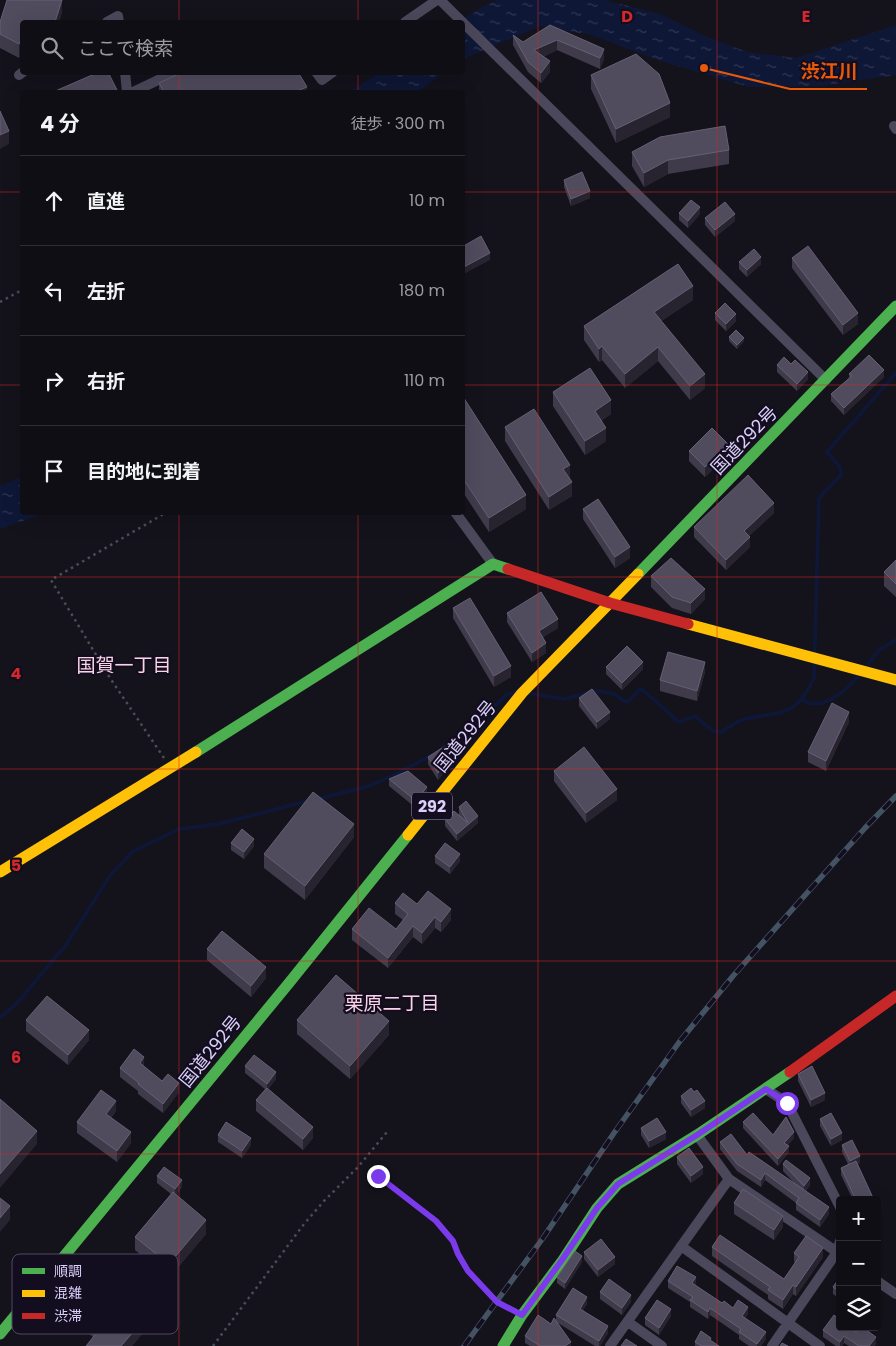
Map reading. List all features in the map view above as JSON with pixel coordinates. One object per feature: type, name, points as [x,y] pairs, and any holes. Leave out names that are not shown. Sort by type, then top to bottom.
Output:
[{"type":"main road","name":"国道292号","points":[[66,1254],[301,968],[522,694],[896,306]]},
{"type":"main road","points":[[0,872],[170,768],[493,564],[610,603],[896,680]]},
{"type":"main road","points":[[503,1346],[522,1315],[597,1208],[618,1184],[766,1089],[896,996]]},
{"type":"main road","name":"国道292号","points":[[0,1334],[12,1319]]},
{"type":"street","points":[[408,20],[439,0],[461,20]]},
{"type":"street","points":[[465,24],[826,380]]},
{"type":"street","points":[[125,75],[127,90]]},
{"type":"street","points":[[137,90],[169,75]]},
{"type":"street","points":[[318,75],[322,80],[329,75]]},
{"type":"street","points":[[458,515],[493,564]]},
{"type":"street","points":[[766,1089],[787,1103],[836,1199]]},
{"type":"street","points":[[697,1135],[729,1179],[836,1252]]},
{"type":"street","points":[[610,1346],[729,1179]]},
{"type":"street","points":[[681,1246],[820,1346]]},
{"type":"street","points":[[772,1346],[836,1256]]},
{"type":"street","points":[[881,1283],[896,1294]]},
{"type":"street","points":[[628,1322],[662,1346]]},
{"type":"path","points":[[0,302],[20,291]]},
{"type":"path","points":[[162,515],[51,580],[110,678],[170,768]]},
{"type":"path","points":[[213,1346],[304,1224],[358,1167],[387,1132]]},
{"type":"path","points":[[378,1176],[436,1221],[453,1241],[468,1271],[497,1302],[522,1315]]},
{"type":"water","points":[[497,0],[604,0],[661,14],[703,35],[747,52],[796,58],[896,25],[896,75],[822,86],[749,87],[660,61],[591,35],[541,26],[465,58],[465,20],[460,20]]},
{"type":"water","points":[[376,75],[441,75],[420,90],[352,90]]},
{"type":"water","points":[[20,478],[20,515],[40,515],[0,529],[0,486]]},
{"type":"building","points":[[7,0],[62,0],[56,20],[20,20],[19,44],[0,34],[0,22]]},
{"type":"building","points":[[550,25],[604,49],[600,58],[557,40],[534,50],[550,61],[541,73],[528,62],[513,35],[523,42]]},
{"type":"building","points":[[636,54],[659,74],[670,103],[616,129],[591,75]]},
{"type":"building","points":[[92,75],[110,75],[117,90],[58,90]]},
{"type":"building","points":[[176,75],[300,75],[307,87],[300,90],[163,90],[159,83]]},
{"type":"building","points":[[0,111],[9,131],[0,135]]},
{"type":"building","points":[[725,126],[729,150],[668,160],[644,173],[632,152],[660,137]]},
{"type":"building","points":[[582,172],[590,191],[571,199],[564,180]]},
{"type":"building","points":[[691,200],[700,207],[688,221],[679,213]]},
{"type":"building","points":[[725,202],[735,214],[715,230],[705,218]]},
{"type":"building","points":[[481,236],[490,253],[465,266],[465,245]]},
{"type":"building","points":[[808,246],[858,313],[843,325],[792,258]]},
{"type":"building","points":[[754,249],[761,257],[747,270],[739,262]]},
{"type":"building","points":[[678,264],[693,286],[654,312],[705,374],[690,386],[658,347],[625,374],[602,346],[599,349],[584,326]]},
{"type":"building","points":[[725,303],[736,314],[726,324],[715,313]]},
{"type":"building","points":[[736,330],[744,338],[737,345],[729,337]]},
{"type":"building","points":[[869,355],[884,370],[844,408],[831,394],[852,376],[849,374]]},
{"type":"building","points":[[784,357],[791,364],[795,360],[808,372],[797,384],[777,365]]},
{"type":"building","points":[[590,368],[611,400],[595,411],[606,428],[585,441],[553,392]]},
{"type":"building","points":[[465,400],[526,495],[489,518],[465,482]]},
{"type":"building","points":[[534,409],[570,465],[563,469],[572,482],[549,497],[505,427]]},
{"type":"building","points":[[712,428],[728,444],[705,467],[689,451]]},
{"type":"building","points":[[748,475],[774,503],[744,531],[750,537],[726,560],[694,527]]},
{"type":"building","points":[[598,499],[630,547],[615,557],[583,509]]},
{"type":"building","points":[[671,558],[705,589],[691,603],[672,597],[651,576]]},
{"type":"building","points":[[896,560],[896,584],[884,572]]},
{"type":"building","points":[[541,592],[558,619],[539,631],[546,643],[532,653],[507,613]]},
{"type":"building","points":[[470,598],[511,666],[494,676],[453,608]]},
{"type":"building","points":[[627,646],[643,662],[622,683],[606,667]]},
{"type":"building","points":[[668,652],[705,662],[697,691],[660,680]]},
{"type":"building","points":[[592,689],[610,712],[597,722],[579,698]]},
{"type":"building","points":[[832,703],[849,712],[826,761],[808,752]]},
{"type":"building","points":[[445,746],[451,756],[444,760],[446,763],[438,773],[428,757]]},
{"type":"building","points":[[584,747],[617,789],[586,813],[554,771]]},
{"type":"building","points":[[408,771],[427,787],[416,801],[389,779]]},
{"type":"building","points":[[313,792],[354,824],[305,886],[264,854]]},
{"type":"building","points":[[466,801],[478,816],[457,834],[445,819],[454,811],[468,823],[459,807]]},
{"type":"building","points":[[242,829],[254,839],[244,852],[231,843]]},
{"type":"building","points":[[445,843],[460,854],[450,867],[435,856]]},
{"type":"building","points":[[428,891],[451,909],[441,922],[435,917],[422,933],[413,926],[388,958],[352,929],[369,908],[396,929],[408,914],[395,903],[403,893],[417,904]]},
{"type":"building","points":[[222,931],[266,967],[251,986],[207,949]]},
{"type":"building","points":[[336,975],[389,1021],[350,1066],[297,1020]]},
{"type":"building","points":[[47,996],[89,1030],[68,1055],[26,1020]]},
{"type":"building","points":[[134,1049],[144,1057],[140,1063],[162,1081],[168,1074],[179,1083],[163,1104],[120,1068]]},
{"type":"building","points":[[254,1055],[276,1072],[267,1084],[245,1066]]},
{"type":"building","points":[[812,1066],[825,1093],[811,1100],[798,1074]]},
{"type":"building","points":[[267,1088],[313,1127],[303,1139],[256,1100]]},
{"type":"building","points":[[691,1088],[694,1092],[697,1090],[705,1101],[691,1110],[681,1096]]},
{"type":"building","points":[[101,1090],[116,1101],[106,1114],[131,1132],[117,1151],[77,1122]]},
{"type":"building","points":[[0,1099],[37,1131],[0,1174]]},
{"type":"building","points":[[753,1113],[773,1135],[786,1117],[794,1132],[784,1143],[789,1146],[778,1159],[743,1122]]},
{"type":"building","points":[[831,1113],[842,1133],[831,1139],[820,1119]]},
{"type":"building","points":[[657,1118],[666,1132],[649,1141],[641,1128]]},
{"type":"building","points":[[226,1122],[251,1138],[242,1151],[218,1135]]},
{"type":"building","points":[[731,1134],[747,1155],[749,1152],[829,1207],[820,1220],[796,1203],[799,1198],[765,1173],[761,1180],[737,1164],[720,1142]]},
{"type":"building","points":[[852,1140],[860,1156],[850,1161],[842,1145]]},
{"type":"building","points":[[689,1148],[703,1167],[691,1176],[677,1157]]},
{"type":"building","points":[[786,1160],[810,1178],[804,1186],[783,1164]]},
{"type":"building","points":[[856,1161],[872,1196],[854,1196],[841,1168]]},
{"type":"building","points":[[164,1167],[182,1180],[175,1189],[157,1176]]},
{"type":"building","points":[[743,1189],[783,1216],[774,1230],[734,1203]]},
{"type":"building","points":[[173,1192],[206,1220],[177,1254],[156,1254],[135,1237]]},
{"type":"building","points":[[0,1198],[10,1206],[0,1218]]},
{"type":"building","points":[[720,1235],[784,1279],[799,1257],[794,1253],[806,1236],[823,1248],[796,1287],[793,1285],[783,1300],[768,1290],[770,1287],[712,1247]]},
{"type":"building","points":[[601,1239],[615,1257],[598,1270],[584,1252]]},
{"type":"building","points":[[575,1251],[582,1256],[565,1283],[557,1277]]},
{"type":"building","points":[[677,1266],[696,1277],[692,1283],[722,1303],[724,1301],[733,1308],[738,1300],[748,1307],[742,1316],[766,1332],[757,1344],[739,1332],[741,1329],[710,1308],[708,1312],[690,1300],[693,1297],[668,1281]]},
{"type":"building","points":[[609,1279],[631,1295],[622,1308],[600,1292]]},
{"type":"building","points":[[573,1288],[587,1297],[580,1309],[608,1326],[599,1341],[556,1315]]},
{"type":"building","points":[[657,1300],[671,1309],[659,1328],[645,1318]]},
{"type":"building","points":[[538,1315],[551,1324],[554,1318],[571,1342],[565,1346],[540,1346],[525,1336]]},
{"type":"building","points":[[834,1315],[836,1317],[836,1331],[868,1331],[876,1337],[869,1346],[859,1346],[844,1336],[840,1342],[823,1330]]},
{"type":"building","points":[[701,1331],[719,1346],[702,1346],[695,1342]]},
{"type":"building","points":[[96,1334],[132,1334],[121,1346],[86,1346]]},
{"type":"building","points":[[626,1339],[637,1346],[621,1346]]},
{"type":"waterway","points":[[529,693],[564,699],[597,691],[614,694],[624,701],[629,701],[640,689],[679,722],[695,716],[713,731],[721,732],[742,720],[779,713],[794,707],[801,700],[814,678],[819,498],[841,475],[840,467],[827,452],[896,373]]},
{"type":"waterway","points":[[865,668],[879,650],[896,640]]},
{"type":"waterway","points":[[802,700],[818,704],[834,698],[860,674]]},
{"type":"waterway","points":[[317,799],[366,787],[438,752],[476,724],[506,695],[515,692]]},
{"type":"waterway","points":[[0,1018],[17,1003],[66,945],[109,877],[132,852],[179,829],[219,824],[308,801]]},
{"type":"railway","points":[[464,1346],[543,1238],[614,1133],[680,1041],[733,976],[896,796]]},
{"type":"traffic: fast","points":[[638,574],[896,306]]},
{"type":"traffic: fast","points":[[196,752],[493,564],[508,569]]},
{"type":"traffic: fast","points":[[66,1254],[408,835]]},
{"type":"traffic: fast","points":[[503,1346],[522,1315],[563,1260],[597,1208],[618,1184],[697,1135],[790,1072]]},
{"type":"traffic: fast","points":[[0,1334],[12,1319]]},
{"type":"traffic: slow","points":[[408,835],[522,693],[638,574]]},
{"type":"traffic: slow","points":[[688,624],[896,680]]},
{"type":"traffic: slow","points":[[0,872],[196,752]]},
{"type":"traffic: jam","points":[[508,569],[610,603],[688,624]]},
{"type":"traffic: jam","points":[[790,1072],[896,996]]},
{"type":"place","name":"渋江川","points":[[704,68]]},
{"type":"district","name":"国賀一丁目","points":[[124,665]]},
{"type":"district","name":"栗原二丁目","points":[[392,1003]]},
{"type":"route","points":[[378,1176],[436,1221],[453,1241],[468,1271],[497,1302],[522,1315],[597,1208],[618,1184],[766,1089],[787,1103]]}]
